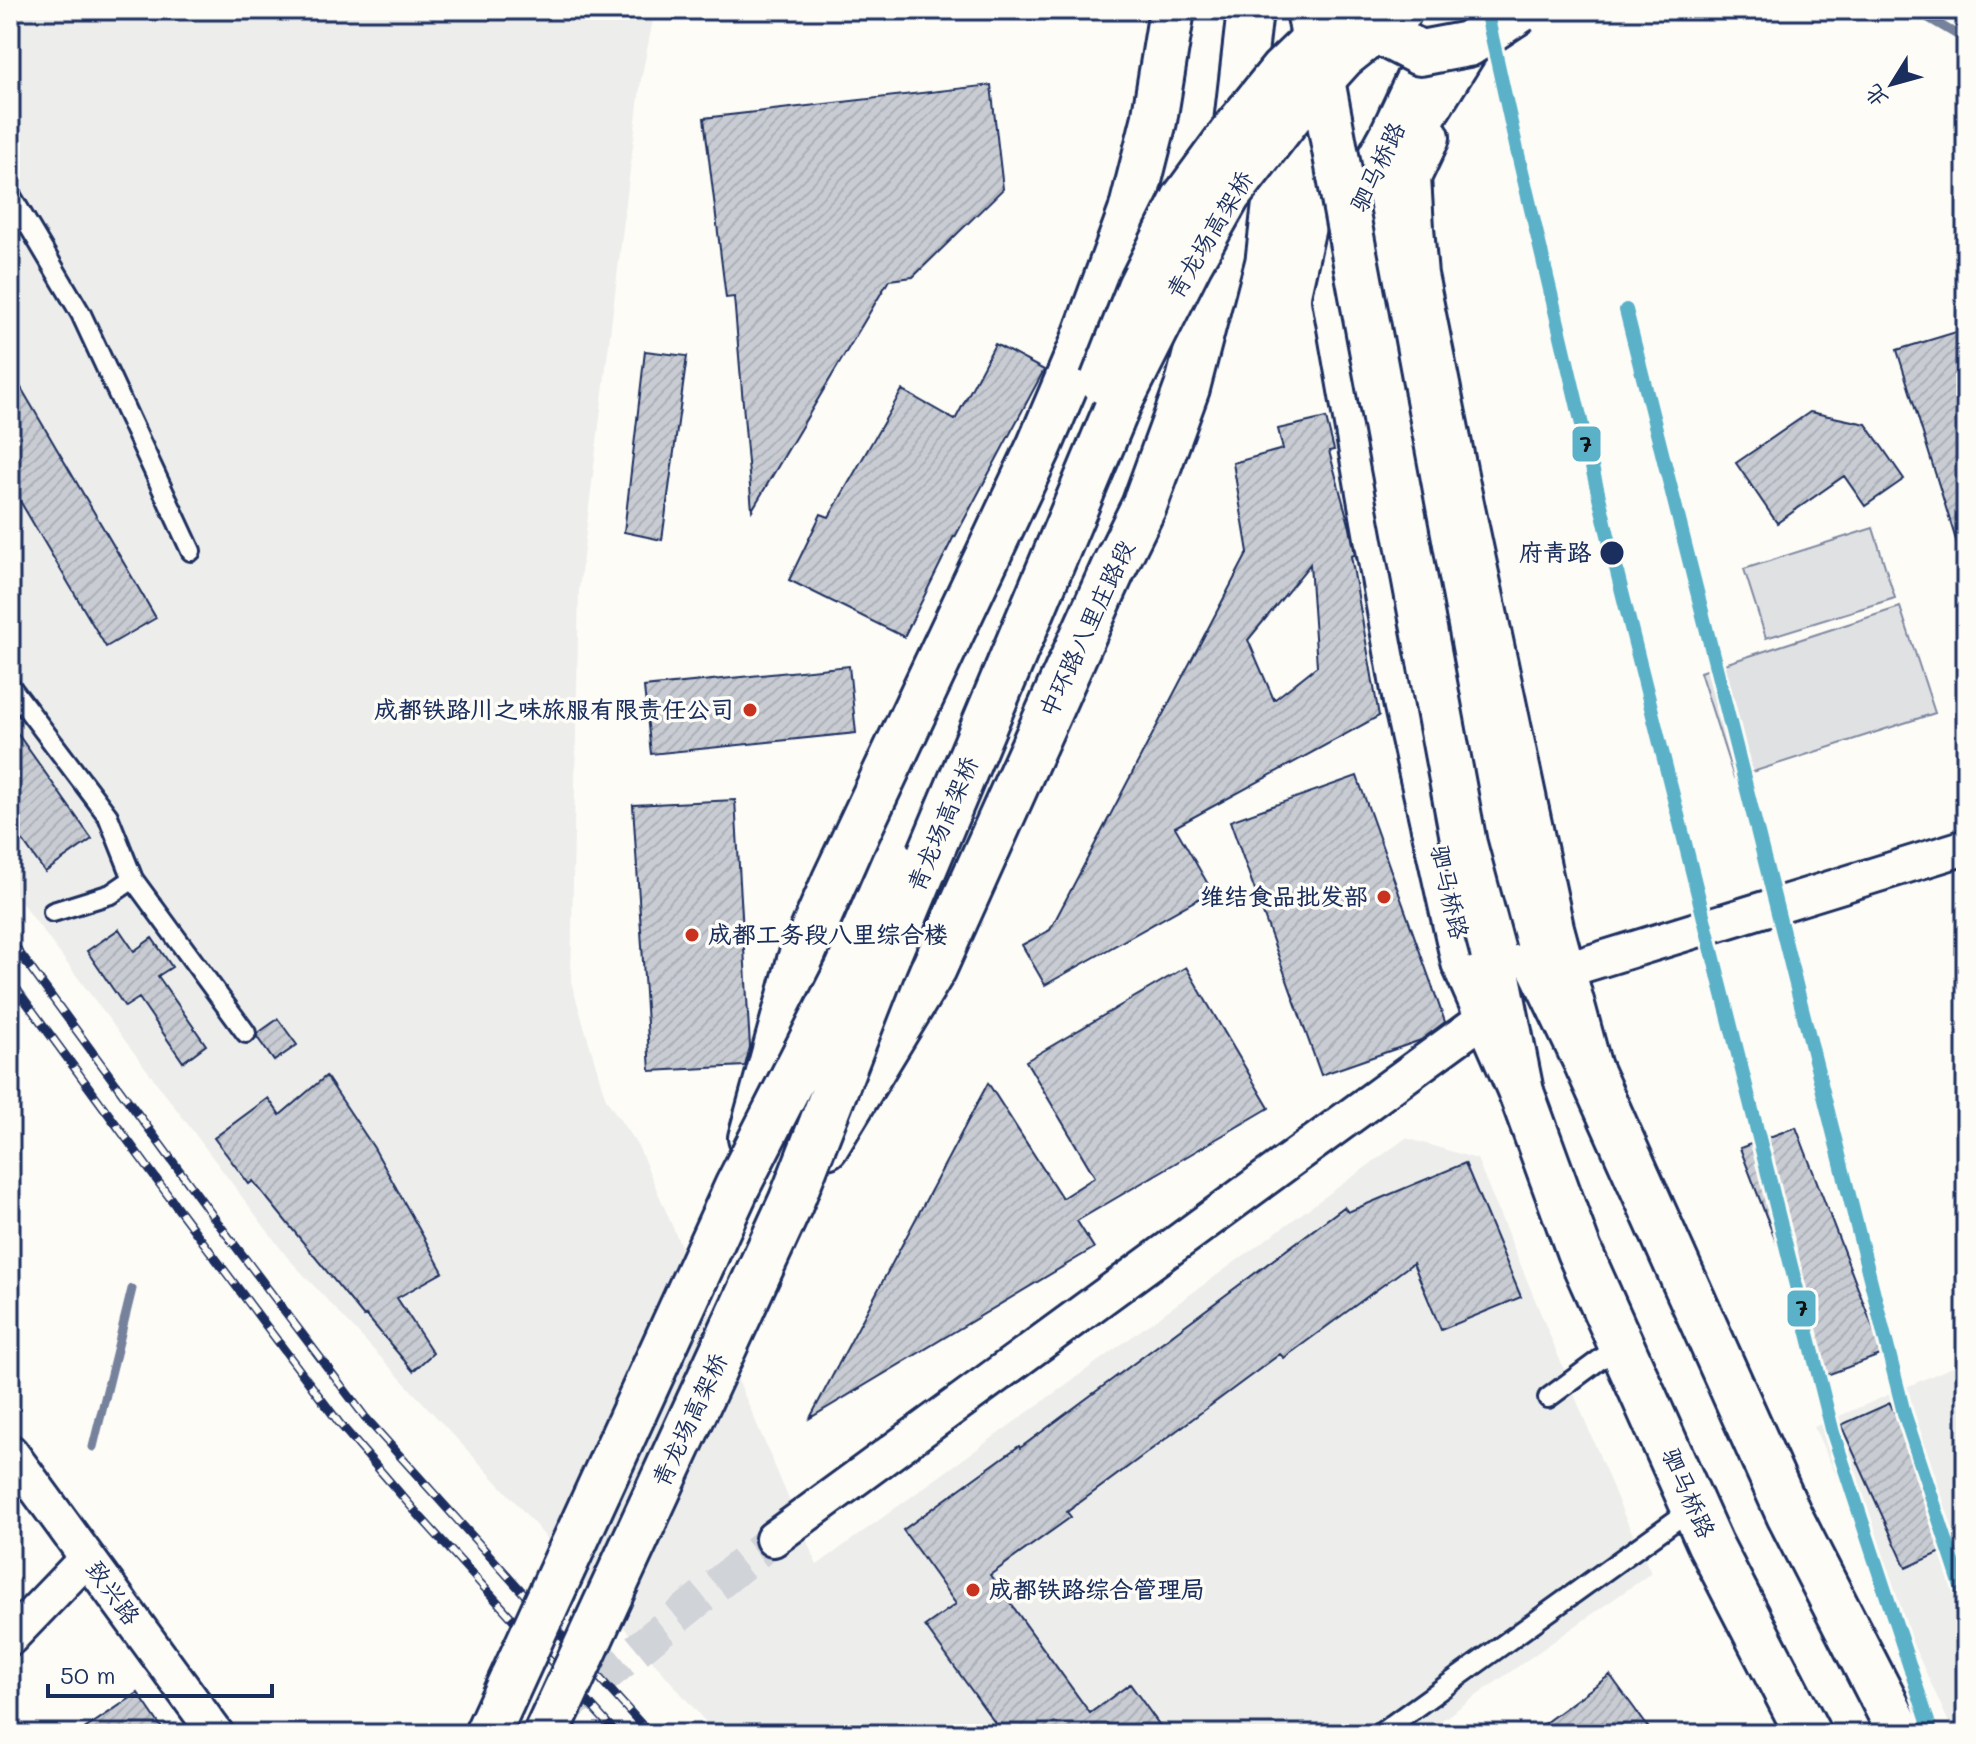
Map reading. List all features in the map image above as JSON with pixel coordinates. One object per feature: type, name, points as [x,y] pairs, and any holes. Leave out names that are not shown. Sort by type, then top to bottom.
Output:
[{"type":"main road","points":[[738,1185],[800,960],[1039,447],[1081,348],[1131,212],[1150,136],[1172,10]]},
{"type":"main road","name":"中环路八里庄路段","points":[[791,1202],[934,968],[1144,506],[1187,388],[1222,253],[1250,10]]},
{"type":"main road","points":[[1309,10],[1464,844],[1589,1068],[1789,1515],[1901,1734]]},
{"type":"main road","points":[[1348,10],[1364,24],[1420,53],[1467,21],[1520,10]]},
{"type":"main road","name":"青龙场高架桥","points":[[487,1734],[738,1185],[848,969],[1094,402],[1140,287],[1184,199],[1236,128],[1282,71],[1348,10]]},
{"type":"main road","name":"青龙场高架桥","points":[[546,1734],[791,1202],[885,962],[1119,403],[1189,264],[1228,195],[1294,110],[1343,56],[1401,10]]},
{"type":"main road","points":[[1467,21],[1395,160],[1384,200],[1386,242],[1498,838],[1529,956],[1521,1092]]},
{"type":"main road","name":"驷马桥路","points":[[1467,21],[1391,138],[1357,200],[1335,299],[1406,702],[1464,962],[1521,1092],[1579,1251],[1710,1544],[1808,1734]]},
{"type":"street","points":[[1529,956],[1966,847]]},
{"type":"street","points":[[773,1539],[1487,1016]]},
{"type":"street","name":"致兴路","points":[[10,1452],[216,1734]]},
{"type":"street","points":[[10,1638],[87,1558]]},
{"type":"lane","points":[[10,194],[81,314],[191,551]]},
{"type":"lane","points":[[10,686],[108,816],[133,879],[246,1033]]},
{"type":"lane","points":[[53,912],[111,894],[133,879]]},
{"type":"lane","points":[[1548,1398],[1621,1344]]},
{"type":"lane","points":[[1379,1734],[1694,1507]]},
{"type":"shaded area","points":[[10,10],[655,10],[641,80],[579,590],[571,982],[606,1099],[639,1148],[817,1565],[1406,1138],[1477,1159],[1624,1515],[1651,1573],[1422,1734],[716,1734],[510,1496],[287,1257],[10,887]]},
{"type":"shaded area","points":[[1873,528],[1895,598],[1766,638],[1744,569]]},
{"type":"shaded area","points":[[1900,607],[1935,713],[1734,778],[1700,672]]},
{"type":"shaded area","points":[[1966,1361],[1966,1734],[1954,1734],[1814,1427]]},
{"type":"building","points":[[991,85],[1003,189],[913,277],[889,280],[752,510],[734,297],[726,298],[704,118]]},
{"type":"building","points":[[1966,329],[1966,552],[1960,553],[1897,350]]},
{"type":"building","points":[[995,344],[1044,370],[954,536],[904,637],[789,580],[821,514],[829,517],[902,390],[955,420]]},
{"type":"building","points":[[645,351],[687,356],[662,540],[624,532]]},
{"type":"building","points":[[10,369],[156,618],[106,647],[10,484]]},
{"type":"building","points":[[1810,412],[1866,424],[1904,479],[1865,506],[1844,476],[1777,523],[1736,463]]},
{"type":"building","points":[[1326,418],[1334,450],[1329,451],[1355,555],[1351,556],[1379,716],[1175,827],[1212,891],[1045,985],[1022,945],[1050,930],[1248,552],[1233,463],[1283,449],[1278,429]],"holes":[[[1310,564],[1317,666],[1274,700],[1248,640]]]},
{"type":"building","name":"成都铁路川之味旅服有限责任公司","points":[[849,666],[856,733],[651,754],[644,687]]},
{"type":"building","points":[[10,723],[92,839],[45,872],[10,823]]},
{"type":"building","points":[[1357,776],[1445,1022],[1421,1040],[1321,1075],[1230,821]]},
{"type":"building","name":"成都工务段八里综合楼","points":[[735,800],[750,1047],[745,1066],[650,1071],[633,805]]},
{"type":"building","points":[[119,929],[134,951],[152,938],[172,967],[158,976],[206,1045],[183,1062],[139,998],[125,1007],[87,951]]},
{"type":"building","points":[[1186,967],[1269,1108],[1077,1221],[1094,1248],[810,1418],[988,1083],[1062,1198],[1095,1177],[1026,1061]]},
{"type":"building","points":[[278,1019],[297,1045],[274,1061],[257,1037]]},
{"type":"building","points":[[326,1076],[374,1148],[443,1272],[397,1298],[433,1353],[413,1371],[366,1315],[364,1317],[253,1181],[249,1184],[214,1138],[268,1098],[280,1115]]},
{"type":"building","points":[[1796,1127],[1883,1354],[1827,1375],[1740,1148]]},
{"type":"building","points":[[1465,1163],[1521,1297],[1441,1330],[1413,1263],[1284,1358],[1280,1354],[1067,1512],[1071,1517],[990,1575],[1090,1713],[1130,1684],[1166,1734],[1003,1734],[925,1626],[956,1604],[903,1530],[1020,1448],[1344,1207],[1348,1212]]},
{"type":"building","points":[[1890,1403],[1955,1546],[1906,1568],[1841,1425]]},
{"type":"building","points":[[1610,1675],[1653,1734],[1530,1734]]},
{"type":"building","points":[[138,1693],[166,1734],[77,1734]]},
{"type":"waterway","points":[[1915,10],[1966,40]]},
{"type":"waterway","points":[[93,1447],[132,1289]]},
{"type":"tunnel","points":[[558,1714],[773,1539]]},
{"type":"railway","points":[[10,940],[365,1417],[650,1734]]},
{"type":"railway","points":[[10,980],[340,1424],[617,1734]]},
{"type":"transit line","name":"7","points":[[1486,10],[1613,556],[1833,1433],[1932,1734]]},
{"type":"transit line","name":"7","points":[[1626,310],[1904,1413],[1966,1601]]},
{"type":"place","name":"府青路","points":[[1612,553]]},
{"type":"place","name":"成都铁路川之味旅服有限责任公司","points":[[750,710]]},
{"type":"place","name":"维结食品批发部","points":[[1384,897]]},
{"type":"place","name":"成都工务段八里综合楼","points":[[692,935]]},
{"type":"place","name":"成都铁路综合管理局","points":[[973,1590]]}]
